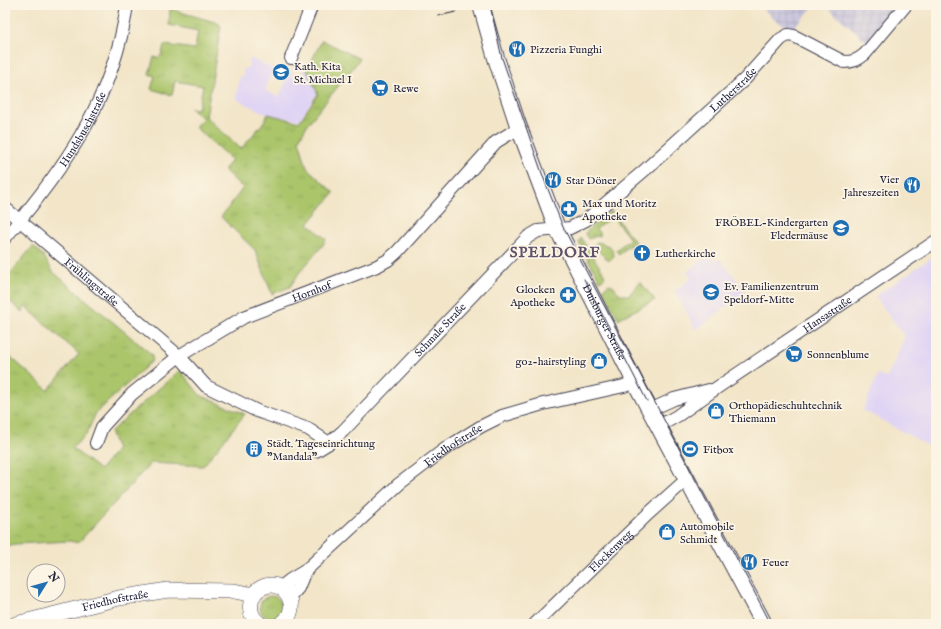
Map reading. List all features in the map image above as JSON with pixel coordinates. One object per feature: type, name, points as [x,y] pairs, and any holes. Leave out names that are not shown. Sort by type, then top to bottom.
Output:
[{"type":"main road","name":"Duisburger Straße","points":[[481,5],[496,58],[520,130],[557,228],[635,382],[764,624]]},
{"type":"street","name":"Hundsbuschstraße","points":[[5,238],[38,198],[74,148],[97,105],[114,63],[127,5]]},
{"type":"street","points":[[290,58],[312,5]]},
{"type":"street","name":"Lutherstraße","points":[[557,228],[570,228],[586,220],[646,169],[740,84],[781,38],[788,35],[794,36],[844,62],[851,62],[859,59],[865,54],[906,5]]},
{"type":"street","name":"Hornhof","points":[[96,443],[102,427],[132,394],[179,356],[244,317],[378,266],[388,260],[397,252],[496,142],[509,134],[520,130]]},
{"type":"street","name":"Frühlingstraße","points":[[5,208],[179,356]]},
{"type":"street","name":"Schmale Straße","points":[[316,451],[329,443],[349,425],[528,237],[538,231],[557,228]]},
{"type":"street","name":"Hansastraße","points":[[659,426],[677,416],[936,241]]},
{"type":"street","points":[[179,356],[206,386],[257,411],[308,429],[329,443]]},
{"type":"street","name":"Friedhofstraße","points":[[285,593],[290,580],[305,571],[399,484],[445,449],[480,427],[502,416],[543,404],[624,386],[635,382]]},
{"type":"street","name":"Hansastraße","points":[[650,410],[674,400],[718,387]]},
{"type":"street","name":"Flockenweg","points":[[535,624],[648,514],[687,479]]},
{"type":"street","points":[[251,611],[251,600],[254,595],[263,587],[275,586],[285,593],[291,602],[290,620]]},
{"type":"street","name":"Friedhofstraße","points":[[16,624],[119,598],[168,590],[216,592],[234,591],[254,595]]},
{"type":"street","name":"Friedhofstraße","points":[[216,592],[245,606],[251,611],[253,616],[260,624]]},
{"type":"shaded area","points":[[759,5],[815,5],[792,29],[775,20]]},
{"type":"shaded area","points":[[825,5],[898,5],[867,42]]},
{"type":"shaded area","points":[[250,58],[274,69],[265,90],[279,97],[294,64],[295,65],[291,75],[299,79],[304,69],[307,71],[317,94],[299,120],[267,114],[236,99],[239,79],[243,75],[244,68],[248,68]]},
{"type":"shaded area","name":"Ev. Familienzentrum Speldorf-Mitte","points":[[709,254],[716,262],[720,259],[746,292],[696,330],[675,291],[692,278],[687,272]]},
{"type":"shaded area","points":[[936,255],[936,450],[863,410],[878,374],[887,378],[905,337],[875,296]]},
{"type":"green space","points":[[170,9],[218,23],[221,26],[206,117],[241,149],[264,122],[268,114],[299,122],[318,94],[307,70],[322,40],[360,59],[307,125],[299,140],[307,168],[334,193],[308,224],[326,239],[290,287],[272,294],[255,250],[221,217],[243,188],[224,170],[232,160],[195,127],[203,118],[190,108],[198,109],[203,86],[175,81],[172,95],[151,89],[155,76],[149,74],[154,57],[158,58],[162,54],[164,45],[195,49],[198,31],[169,25]]},
{"type":"green space","points":[[611,211],[635,242],[624,248],[625,249],[619,254],[616,250],[630,239],[612,216],[596,229],[601,235],[588,239],[585,233]]},
{"type":"green space","points":[[581,238],[603,272],[605,277],[600,281],[579,243]]},
{"type":"green space","points":[[597,242],[611,248],[614,256],[609,261],[594,246]]},
{"type":"green space","points":[[33,246],[43,255],[53,272],[151,354],[153,360],[96,413],[86,435],[72,448],[100,470],[117,449],[110,432],[180,370],[200,395],[245,414],[203,466],[151,463],[78,543],[70,541],[5,546],[5,352],[48,390],[79,354],[26,307],[22,312],[5,297],[5,280]]},
{"type":"green space","points":[[640,282],[655,300],[618,319],[603,289],[609,284],[614,286],[620,293],[629,295]]},
{"type":"green space","points":[[271,596],[275,597],[281,603],[281,611],[275,617],[271,618],[267,617],[261,611],[260,607],[261,603],[267,597]]},
{"type":"tram line","points":[[490,5],[502,58],[544,179],[563,227],[771,624]]},
{"type":"tram line","points":[[438,16],[456,12]]},
{"type":"tram line","points":[[584,279],[647,401]]},
{"type":"place","name":"Pizzeria Funghi","points":[[517,49]]},
{"type":"place","name":"Kath. Kita St. Michael I","points":[[281,72]]},
{"type":"place","name":"Rewe","points":[[380,88]]},
{"type":"place","name":"Star Döner","points":[[553,180]]},
{"type":"place","name":"Vier Jahreszeiten","points":[[912,185]]},
{"type":"place","name":"Max und Moritz Apotheke","points":[[569,209]]},
{"type":"place","name":"FRÖBEL-Kindergarten Fledermäuse","points":[[841,228]]},
{"type":"place","name":"Lutherkirche","points":[[642,253]]},
{"type":"place","name":"Ev. Familienzentrum Speldorf-Mitte","points":[[711,292]]},
{"type":"place","name":"Glocken Apotheke","points":[[568,295]]},
{"type":"place","name":"Sonnenblume","points":[[794,354]]},
{"type":"place","name":"go2-hairstyling","points":[[599,361]]},
{"type":"place","name":"Orthopädieschuhtechnik Thiemann","points":[[716,411]]},
{"type":"place","name":"Städt. Tageseinrichtung \"Mandala\"","points":[[254,449]]},
{"type":"place","name":"Fitbox","points":[[690,449]]},
{"type":"place","name":"Automobile Schmidt","points":[[667,532]]},
{"type":"place","name":"Feuer","points":[[749,562]]},
{"type":"district","name":"SPELDORF","points":[[555,252]]}]
